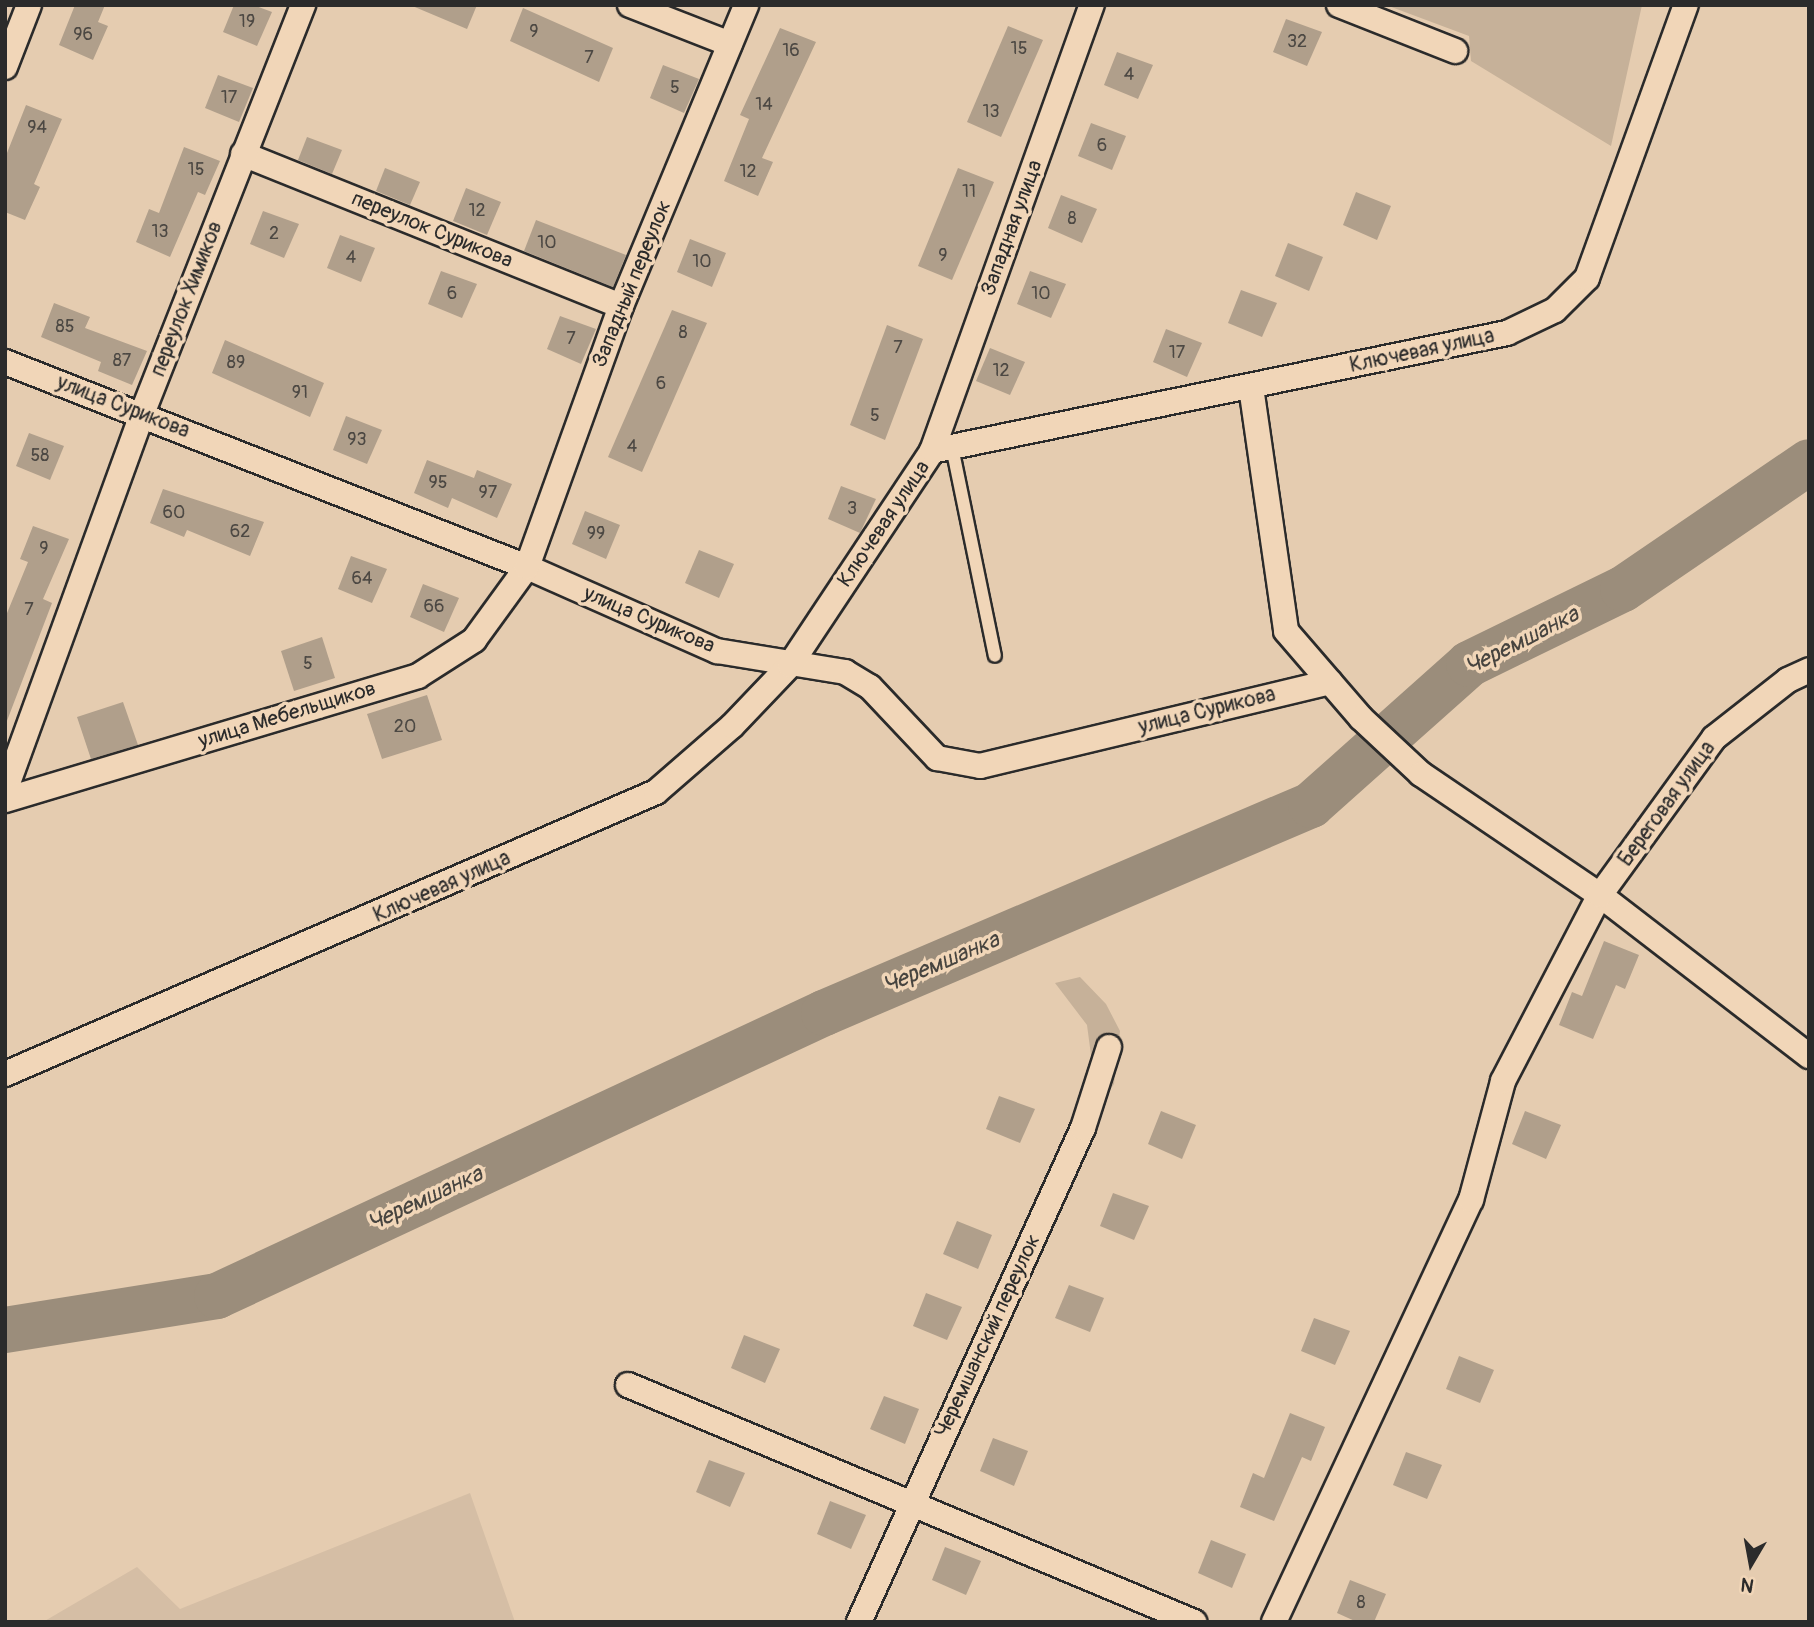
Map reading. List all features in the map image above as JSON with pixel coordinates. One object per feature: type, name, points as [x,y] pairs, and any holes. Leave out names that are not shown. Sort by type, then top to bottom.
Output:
[{"type":"street","points":[[5,67],[29,5]]},
{"type":"street","name":"переулок Химиков","points":[[5,791],[142,414],[303,5]]},
{"type":"street","points":[[630,5],[730,44]]},
{"type":"street","name":"Западный переулок","points":[[527,567],[621,306],[746,5]]},
{"type":"street","name":"Западная улица","points":[[942,449],[1092,5]]},
{"type":"street","points":[[1339,5],[1455,51]]},
{"type":"street","name":"Ключевая улица","points":[[5,1074],[656,792],[732,726],[790,665],[942,449],[1507,333],[1555,310],[1587,278],[1686,5]]},
{"type":"street","name":"переулок Сурикова","points":[[243,154],[621,306]]},
{"type":"street","name":"улица Сурикова","points":[[5,362],[527,567],[717,651],[845,672],[870,687],[937,758],[980,766],[1330,682]]},
{"type":"street","points":[[1251,387],[1286,631],[1330,682],[1421,774],[1600,895],[1809,1056]]},
{"type":"street","name":"улица Мебельщиков","points":[[5,800],[418,676],[474,640],[527,567]]},
{"type":"street","name":"Береговая улица","points":[[1273,1622],[1471,1200],[1503,1082],[1600,895],[1714,738],[1788,680],[1809,670]]},
{"type":"street","name":"Черемшанский переулок","points":[[859,1622],[1083,1128],[1109,1047]]},
{"type":"street","points":[[628,1385],[1194,1622]]},
{"type":"lane","points":[[942,449],[995,656]]},
{"type":"shaded area","points":[[1386,5],[1642,5],[1611,146],[1471,61],[1469,36]]},
{"type":"shaded area","points":[[1080,977],[1106,1004],[1120,1031],[1114,1084],[1098,1108],[1087,1025],[1055,983]]},
{"type":"shaded area","points":[[470,1493],[515,1622],[43,1622],[137,1567],[180,1609]]},
{"type":"building","points":[[75,5],[105,5],[98,22],[108,26],[93,60],[59,45]]},
{"type":"building","points":[[234,5],[253,5],[272,12],[257,46],[223,32]]},
{"type":"building","points":[[410,5],[477,5],[467,29]]},
{"type":"building","points":[[523,8],[613,48],[599,82],[510,41]]},
{"type":"building","points":[[1286,19],[1322,32],[1307,66],[1273,52]]},
{"type":"building","points":[[1008,26],[1043,40],[1001,137],[967,122]]},
{"type":"building","points":[[780,28],[816,42],[762,158],[773,162],[758,196],[724,181],[749,119],[740,115]]},
{"type":"building","points":[[1117,52],[1153,65],[1138,99],[1104,85]]},
{"type":"building","points":[[663,65],[699,79],[684,113],[650,98]]},
{"type":"building","points":[[218,75],[253,88],[239,122],[205,108]]},
{"type":"building","points":[[26,105],[62,119],[34,184],[40,187],[25,220],[5,212],[5,158]]},
{"type":"building","points":[[1091,123],[1126,136],[1112,170],[1078,156]]},
{"type":"building","points":[[307,137],[342,150],[332,174],[298,160]]},
{"type":"building","points":[[184,147],[220,161],[205,195],[198,192],[170,257],[136,242],[149,209],[159,213]]},
{"type":"building","points":[[385,168],[420,182],[410,205],[376,191]]},
{"type":"building","points":[[958,168],[994,182],[952,280],[918,266]]},
{"type":"building","points":[[466,188],[501,202],[487,235],[453,221]]},
{"type":"building","points":[[1356,192],[1391,206],[1377,240],[1343,225]]},
{"type":"building","points":[[1061,195],[1097,209],[1082,243],[1048,228]]},
{"type":"building","points":[[263,211],[299,224],[284,258],[250,244]]},
{"type":"building","points":[[536,220],[626,255],[613,287],[524,251]]},
{"type":"building","points":[[340,235],[375,248],[361,282],[327,268]]},
{"type":"building","points":[[690,239],[726,253],[712,287],[677,272]]},
{"type":"building","points":[[1288,243],[1323,257],[1309,291],[1275,276]]},
{"type":"building","points":[[441,271],[477,284],[462,318],[428,304]]},
{"type":"building","points":[[1030,271],[1066,284],[1051,318],[1017,304]]},
{"type":"building","points":[[1241,290],[1277,303],[1262,337],[1228,323]]},
{"type":"building","points":[[54,303],[90,317],[85,328],[147,351],[132,385],[98,371],[101,362],[41,337]]},
{"type":"building","points":[[672,310],[707,323],[642,472],[608,457]]},
{"type":"building","points":[[560,316],[596,329],[581,364],[547,349]]},
{"type":"building","points":[[887,325],[923,339],[885,440],[850,425]]},
{"type":"building","points":[[1166,329],[1202,343],[1187,377],[1153,362]]},
{"type":"building","points":[[225,340],[324,383],[310,417],[212,373]]},
{"type":"building","points":[[990,348],[1025,362],[1010,395],[976,381]]},
{"type":"building","points":[[346,416],[382,430],[367,464],[333,450]]},
{"type":"building","points":[[29,433],[64,446],[50,480],[16,466]]},
{"type":"building","points":[[427,460],[474,478],[477,470],[512,484],[497,518],[452,498],[448,508],[414,493]]},
{"type":"building","points":[[841,486],[876,499],[860,533],[828,519]]},
{"type":"building","points":[[163,489],[264,522],[250,556],[187,530],[184,537],[150,523]]},
{"type":"building","points":[[585,511],[620,525],[606,559],[572,544]]},
{"type":"building","points":[[33,526],[69,539],[43,599],[52,603],[5,726],[5,618],[28,562],[20,559]]},
{"type":"building","points":[[699,550],[734,564],[719,598],[685,583]]},
{"type":"building","points":[[351,556],[387,569],[372,603],[338,589]]},
{"type":"building","points":[[423,584],[459,598],[444,632],[410,617]]},
{"type":"building","points":[[322,637],[335,678],[294,691],[281,651]]},
{"type":"building","points":[[427,695],[442,740],[382,759],[367,714]]},
{"type":"building","points":[[123,702],[138,745],[91,759],[77,717]]},
{"type":"building","points":[[1604,941],[1639,955],[1625,989],[1616,985],[1593,1039],[1559,1025],[1572,992],[1582,996]]},
{"type":"building","points":[[999,1096],[1035,1109],[1020,1143],[986,1129]]},
{"type":"building","points":[[1161,1111],[1196,1125],[1182,1159],[1148,1144]]},
{"type":"building","points":[[1525,1111],[1561,1125],[1546,1159],[1512,1144]]},
{"type":"building","points":[[1113,1193],[1149,1206],[1134,1240],[1100,1226]]},
{"type":"building","points":[[957,1221],[992,1235],[978,1269],[943,1254]]},
{"type":"building","points":[[1069,1285],[1104,1298],[1090,1332],[1055,1318]]},
{"type":"building","points":[[926,1293],[962,1307],[947,1340],[913,1326]]},
{"type":"building","points":[[1314,1318],[1350,1331],[1335,1365],[1301,1351]]},
{"type":"building","points":[[744,1335],[780,1349],[765,1383],[731,1368]]},
{"type":"building","points":[[1459,1356],[1494,1370],[1480,1403],[1446,1389]]},
{"type":"building","points":[[884,1396],[919,1409],[905,1444],[870,1429]]},
{"type":"building","points":[[1290,1413],[1325,1427],[1311,1461],[1302,1457],[1274,1521],[1240,1507],[1253,1473],[1264,1478]]},
{"type":"building","points":[[993,1438],[1028,1451],[1014,1486],[980,1471]]},
{"type":"building","points":[[1406,1452],[1442,1465],[1427,1499],[1393,1485]]},
{"type":"building","points":[[709,1460],[745,1473],[730,1507],[696,1492]]},
{"type":"building","points":[[830,1501],[866,1515],[851,1549],[817,1534]]},
{"type":"building","points":[[1211,1540],[1246,1554],[1232,1588],[1198,1573]]},
{"type":"building","points":[[945,1547],[981,1561],[966,1595],[932,1580]]},
{"type":"building","points":[[1350,1580],[1386,1594],[1374,1622],[1357,1622],[1337,1613]]},
{"type":"waterway","name":"Черемшанка","points":[[5,1330],[217,1296],[824,1013],[1311,805],[1469,664],[1623,589],[1809,462]]}]
